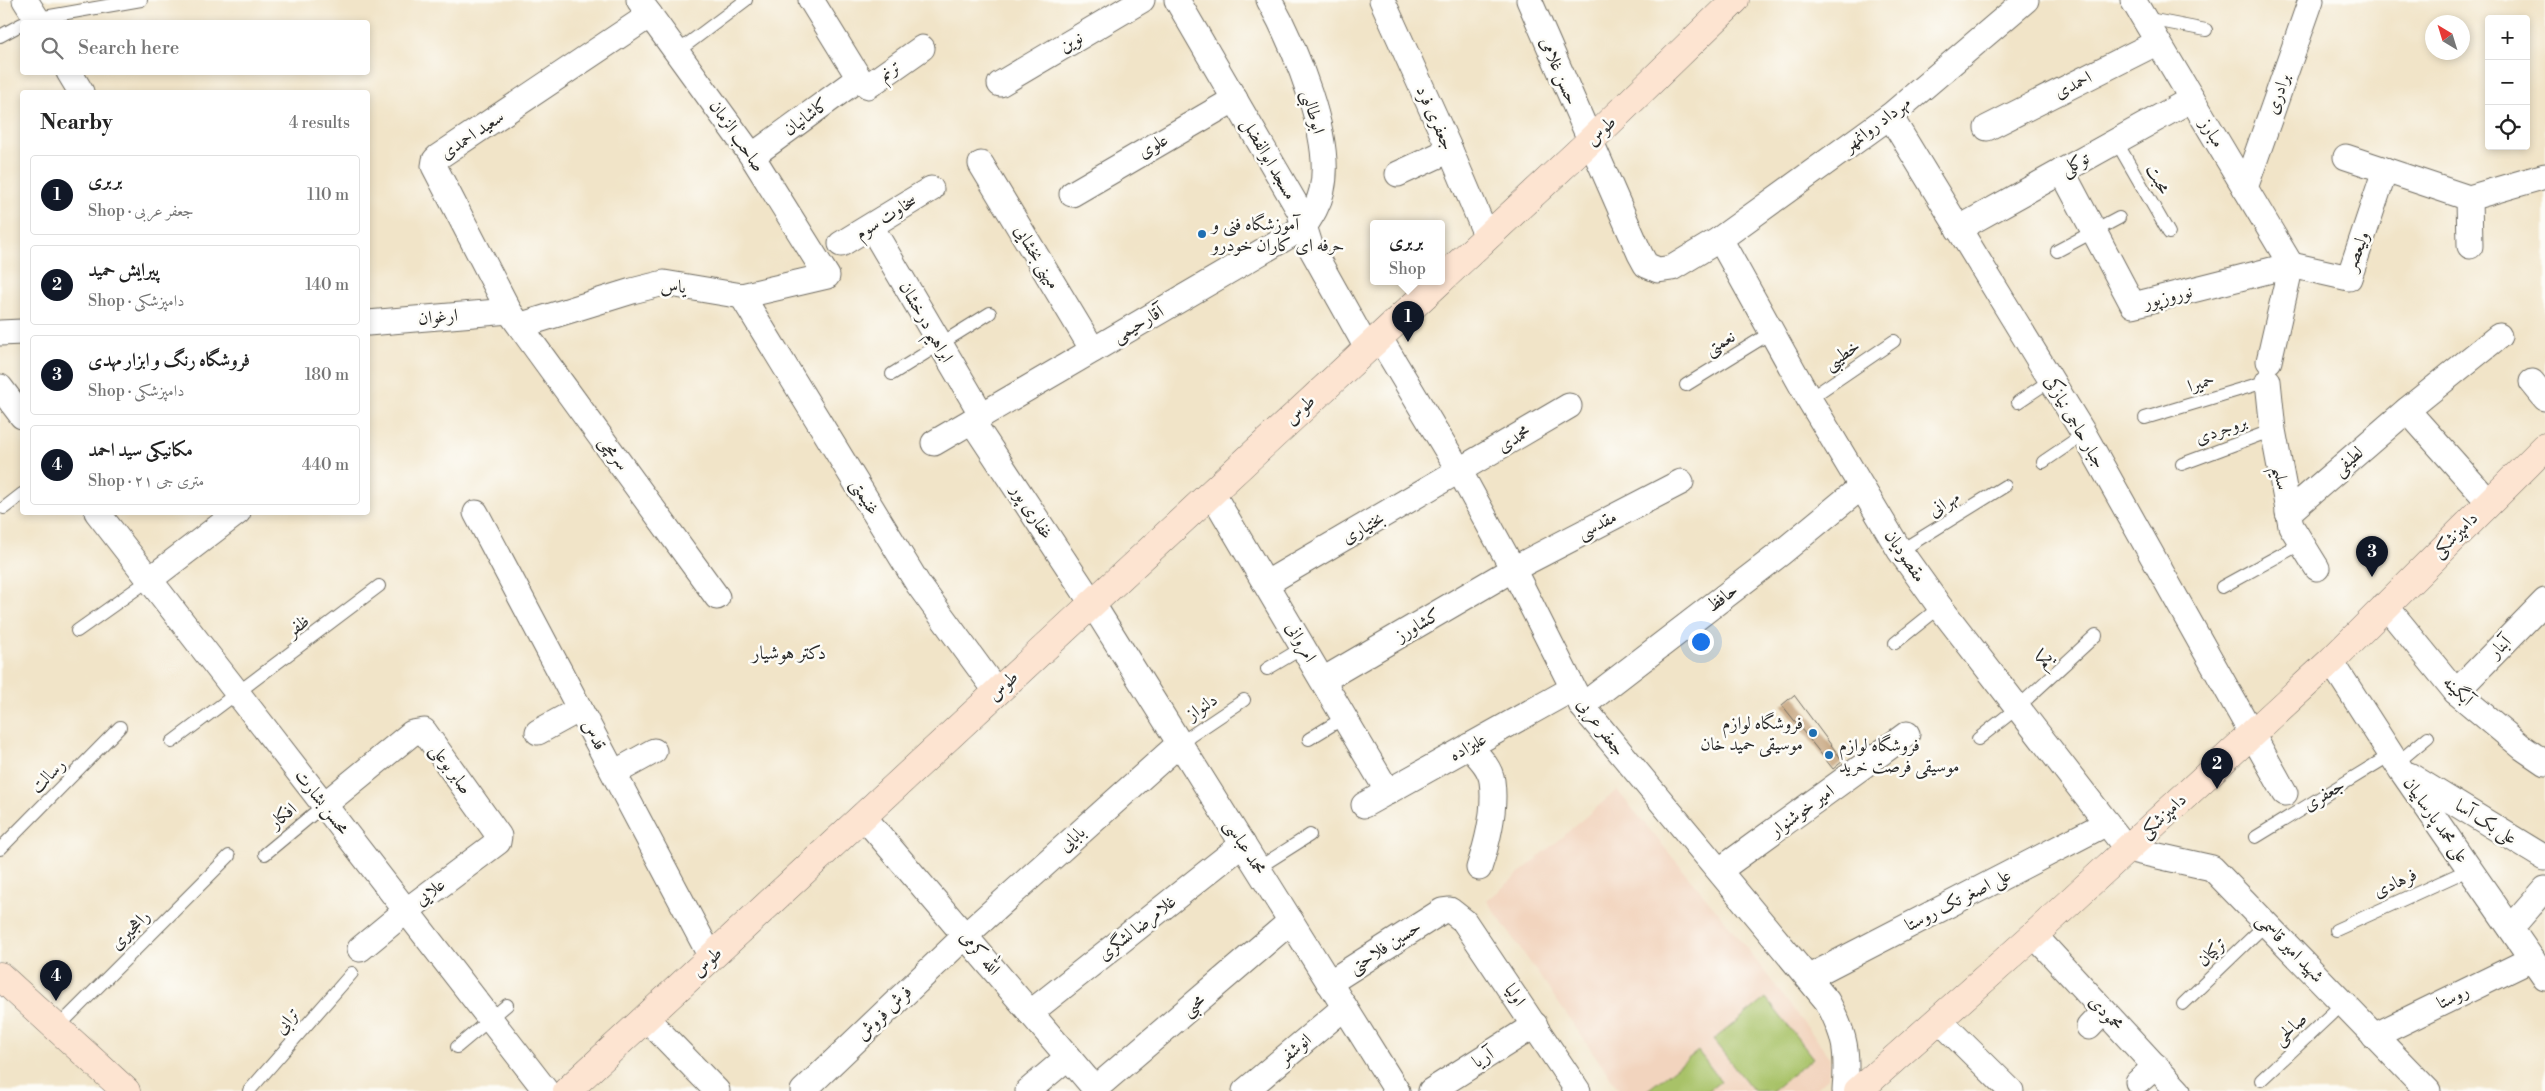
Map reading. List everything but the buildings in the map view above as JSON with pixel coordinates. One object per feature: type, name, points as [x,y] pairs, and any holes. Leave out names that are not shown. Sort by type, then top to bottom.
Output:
[{"type":"street","points":[[811,0],[859,78]]},
{"type":"street","name":"نوین","points":[[1000,84],[1142,0]]},
{"type":"street","name":"مسجد ابوالفضل","points":[[1177,0],[1299,210],[1310,248],[1373,342]]},
{"type":"street","name":"ابوطالبی","points":[[1269,0],[1296,55],[1321,138],[1323,188],[1316,210],[1304,227]]},
{"type":"street","name":"جعفری فرد","points":[[1382,0],[1450,150],[1486,237]]},
{"type":"street","name":"حسن غلامی","points":[[1529,0],[1589,142],[1646,265],[1658,270],[1672,268],[1720,239]]},
{"type":"street","name":"طوس","points":[[1445,276],[1589,142],[1735,0]]},
{"type":"street","name":"مهرداد روانمهر","points":[[1720,239],[1890,116],[2026,0]]},
{"type":"street","name":"برادری","points":[[2245,188],[2311,0]]},
{"type":"street","name":"صاحب الزمان","points":[[645,7],[752,156],[826,276]]},
{"type":"street","name":"سعید احمدی","points":[[516,318],[434,166],[435,160],[645,7]]},
{"type":"street","name":"مبارز","points":[[2138,9],[2291,265]]},
{"type":"street","name":"احمدی","points":[[1987,128],[2158,42]]},
{"type":"street","name":"ترنم","points":[[859,78],[868,86],[922,48]]},
{"type":"street","points":[[71,75],[81,90]]},
{"type":"street","name":"کاشانیان","points":[[752,156],[859,78]]},
{"type":"street","name":"علوی","points":[[1072,194],[1235,99]]},
{"type":"street","name":"توکلی","points":[[1958,229],[2192,99]]},
{"type":"street","name":"جبار حاجی نیازکی","points":[[1890,116],[2084,434],[2252,733]]},
{"type":"street","points":[[1398,174],[1450,150]]},
{"type":"street","points":[[2346,157],[2469,198],[2545,176]]},
{"type":"street","name":"میهنی بخشایی","points":[[981,164],[1093,350]]},
{"type":"street","name":"ولیعصر","points":[[2291,265],[2349,278],[2385,170]]},
{"type":"street","name":"نوروزپور","points":[[2062,171],[2133,305],[2291,265]]},
{"type":"street","name":"سخاوت سوم","points":[[841,244],[872,228],[931,189]]},
{"type":"street","points":[[2469,198],[2470,246]]},
{"type":"street","name":"آقارحیمی","points":[[934,443],[1304,227]]},
{"type":"street","name":"ابراهیم درخشان","points":[[872,228],[939,346],[977,418]]},
{"type":"street","name":"مقصودیان","points":[[1720,239],[1808,399],[1900,551],[1940,607],[2127,849]]},
{"type":"street","name":"سلیم","points":[[2291,265],[2268,371],[2273,430],[2291,526],[2300,544],[2317,568]]},
{"type":"street","name":"یاس","points":[[516,318],[664,283],[742,296],[826,276]]},
{"type":"street","name":"طوس","points":[[567,1091],[1436,285]]},
{"type":"street","name":"غنیمتی","points":[[742,296],[918,584],[996,692]]},
{"type":"street","name":"ارغوان","points":[[370,323],[516,318]]},
{"type":"street","name":"سرمچی","points":[[516,318],[717,597]]},
{"type":"street","points":[[0,332],[20,332]]},
{"type":"street","name":"لطیفی","points":[[2288,513],[2407,410],[2499,336]]},
{"type":"street","name":"جعفر عربی","points":[[1373,342],[1460,472],[1513,569],[1577,698],[1827,1001],[1841,1025],[1847,1051],[1845,1091]]},
{"type":"street","points":[[0,387],[20,413]]},
{"type":"street","name":"محمدی","points":[[1460,472],[1569,406]]},
{"type":"street","points":[[2407,410],[2489,502]]},
{"type":"street","name":"غفاری پور","points":[[977,418],[1092,604]]},
{"type":"street","name":"دامپزشکی","points":[[1858,1091],[2034,935],[2331,661],[2545,447]]},
{"type":"street","name":"بختیاری","points":[[1266,583],[1460,472]]},
{"type":"street","name":"مقدسی","points":[[1513,569],[1681,482]]},
{"type":"street","name":"حافظ","points":[[1577,698],[1781,553],[1861,487]]},
{"type":"street","name":"امروانی","points":[[1212,492],[1388,792]]},
{"type":"street","name":"قدس","points":[[476,513],[711,957]]},
{"type":"street","name":"محسن بشارت","points":[[99,515],[406,911],[499,1013],[546,1091]]},
{"type":"street","points":[[149,580],[234,515]]},
{"type":"street","name":"کشاورز","points":[[1323,680],[1513,569]]},
{"type":"street","name":"آبنار","points":[[2456,692],[2545,602]]},
{"type":"street","name":"محمد عباسی","points":[[1092,604],[1397,1091]]},
{"type":"street","name":"آبگینه","points":[[2385,605],[2456,692],[2523,748],[2545,763]]},
{"type":"street","name":"علی محمد پارساییان","points":[[2331,661],[2397,762],[2538,968]]},
{"type":"street","name":"علیزاده","points":[[1364,805],[1469,746],[1577,698]]},
{"type":"street","points":[[538,732],[580,709]]},
{"type":"street","name":"صابر بوعلی","points":[[324,805],[412,733],[424,731],[499,836]]},
{"type":"street","name":"جعفری","points":[[2252,733],[2285,793]]},
{"type":"street","name":"امیر خوشنوار","points":[[1720,870],[1907,734]]},
{"type":"street","name":"بابایی","points":[[965,936],[1180,743]]},
{"type":"street","points":[[1469,746],[1483,761],[1492,781],[1490,825],[1479,868]]},
{"type":"street","points":[[614,773],[654,751]]},
{"type":"street","name":"علی بک آسا","points":[[2397,762],[2545,858]]},
{"type":"street","name":"الله کرمی","points":[[863,816],[1096,1090]]},
{"type":"street","name":"علی اصغر تک روستا","points":[[1809,977],[2107,823]]},
{"type":"street","name":"علایی","points":[[360,949],[406,911],[498,842],[499,836]]},
{"type":"street","name":"غلامرضا لشگری","points":[[1030,1013],[1243,844]]},
{"type":"street","name":"شهید امیر قاسمی","points":[[2127,849],[2212,868],[2374,1036],[2421,1088]]},
{"type":"street","points":[[2511,928],[2545,889]]},
{"type":"street","name":"اولیا","points":[[1442,911],[1450,910],[1464,921],[1578,1091]]},
{"type":"street","name":"حسین فلاحتی","points":[[1329,983],[1442,911]]},
{"type":"street","name":"محبی","points":[[1096,1090],[1291,922]]},
{"type":"street","name":"محمودی","points":[[2034,935],[2096,1019],[2147,1074],[2178,1091]]},
{"type":"street","name":"فرش فروش","points":[[803,1091],[965,936]]},
{"type":"street","name":"روستا","points":[[2374,1036],[2538,968]]},
{"type":"street","points":[[0,976],[126,1091]]},
{"type":"street","name":"انوشفر","points":[[1246,1091],[1345,1007]]},
{"type":"street","points":[[646,1018],[717,1091]]},
{"type":"street","points":[[1939,1020],[2011,1091]]},
{"type":"street","name":"آریا","points":[[1442,1088],[1535,1025]]},
{"type":"street","points":[[1028,1091],[1068,1057]]},
{"type":"lane","points":[[29,17],[141,0]]},
{"type":"lane","points":[[677,52],[746,0]]},
{"type":"lane","points":[[2138,9],[2206,30]]},
{"type":"lane","points":[[0,36],[20,23]]},
{"type":"lane","name":"محبت","points":[[2116,142],[2169,233]]},
{"type":"lane","points":[[2057,251],[2119,218]]},
{"type":"lane","points":[[892,374],[990,313]]},
{"type":"lane","name":"نعمتی","points":[[1686,385],[1772,332]]},
{"type":"lane","name":"خطیبی","points":[[1808,399],[1894,341]]},
{"type":"lane","name":"حمیرا","points":[[2145,418],[2268,371]]},
{"type":"lane","points":[[2018,402],[2051,380]]},
{"type":"lane","name":"بروجردی","points":[[2182,464],[2273,430]]},
{"type":"lane","points":[[2042,462],[2084,434]]},
{"type":"lane","name":"مهرانی","points":[[1900,551],[2005,486]]},
{"type":"lane","points":[[4,508],[20,496]]},
{"type":"lane","points":[[2222,587],[2300,544]]},
{"type":"lane","points":[[77,631],[149,580]]},
{"type":"lane","name":"ظفر","points":[[172,742],[379,586]]},
{"type":"lane","points":[[1895,643],[1940,607]]},
{"type":"lane","name":"یکم","points":[[1978,739],[2017,708],[2096,635]]},
{"type":"lane","points":[[1267,669],[1304,647]]},
{"type":"lane","name":"دلنواز","points":[[1180,743],[1244,700]]},
{"type":"lane","points":[[1309,739],[1345,717]]},
{"type":"lane","name":"رسالت","points":[[0,849],[120,727]]},
{"type":"lane","name":"جعفری","points":[[2256,836],[2397,762],[2428,737]]},
{"type":"lane","name":"افکار","points":[[265,854],[324,805]]},
{"type":"lane","points":[[1258,868],[1310,836]]},
{"type":"lane","name":"راهجيری","points":[[57,1028],[228,856]]},
{"type":"lane","name":"فرهادی","points":[[2336,930],[2470,868]]},
{"type":"lane","name":"ترکیان","points":[[2183,1004],[2266,924]]},
{"type":"lane","name":"ترابی","points":[[249,1091],[352,973]]},
{"type":"lane","name":"صالحی","points":[[2261,1080],[2342,1003]]},
{"type":"lane","points":[[457,1047],[499,1013]]},
{"type":"shaded area","points":[[1617,790],[1731,928],[1830,1057],[1828,1078],[1813,1091],[1620,1091],[1487,901]]},
{"type":"green space","points":[[1766,998],[1813,1058],[1772,1091],[1754,1091],[1713,1040]]},
{"type":"green space","points":[[1698,1051],[1721,1081],[1708,1091],[1646,1091]]},
{"type":"place","name":"آموزشگاه فنی و حرفه ای کاران خودرو","points":[[1202,234]]},
{"type":"place","name":"بربری","points":[[1408,342]]},
{"type":"place","name":"فروشگاه رنگ و ابزار مهدی","points":[[2372,577]]},
{"type":"place","name":"فروشگاه لوازم موسیقی حمید خان","points":[[1813,733]]},
{"type":"place","name":"فروشگاه لوازم موسیقی فرصت خرید","points":[[1829,755]]},
{"type":"place","name":"پیرایش حمید","points":[[2217,789]]},
{"type":"place","name":"مکانیکی سید احمد","points":[[56,1001]]},
{"type":"district","name":"دکتر هوشیار","points":[[789,653]]}]
